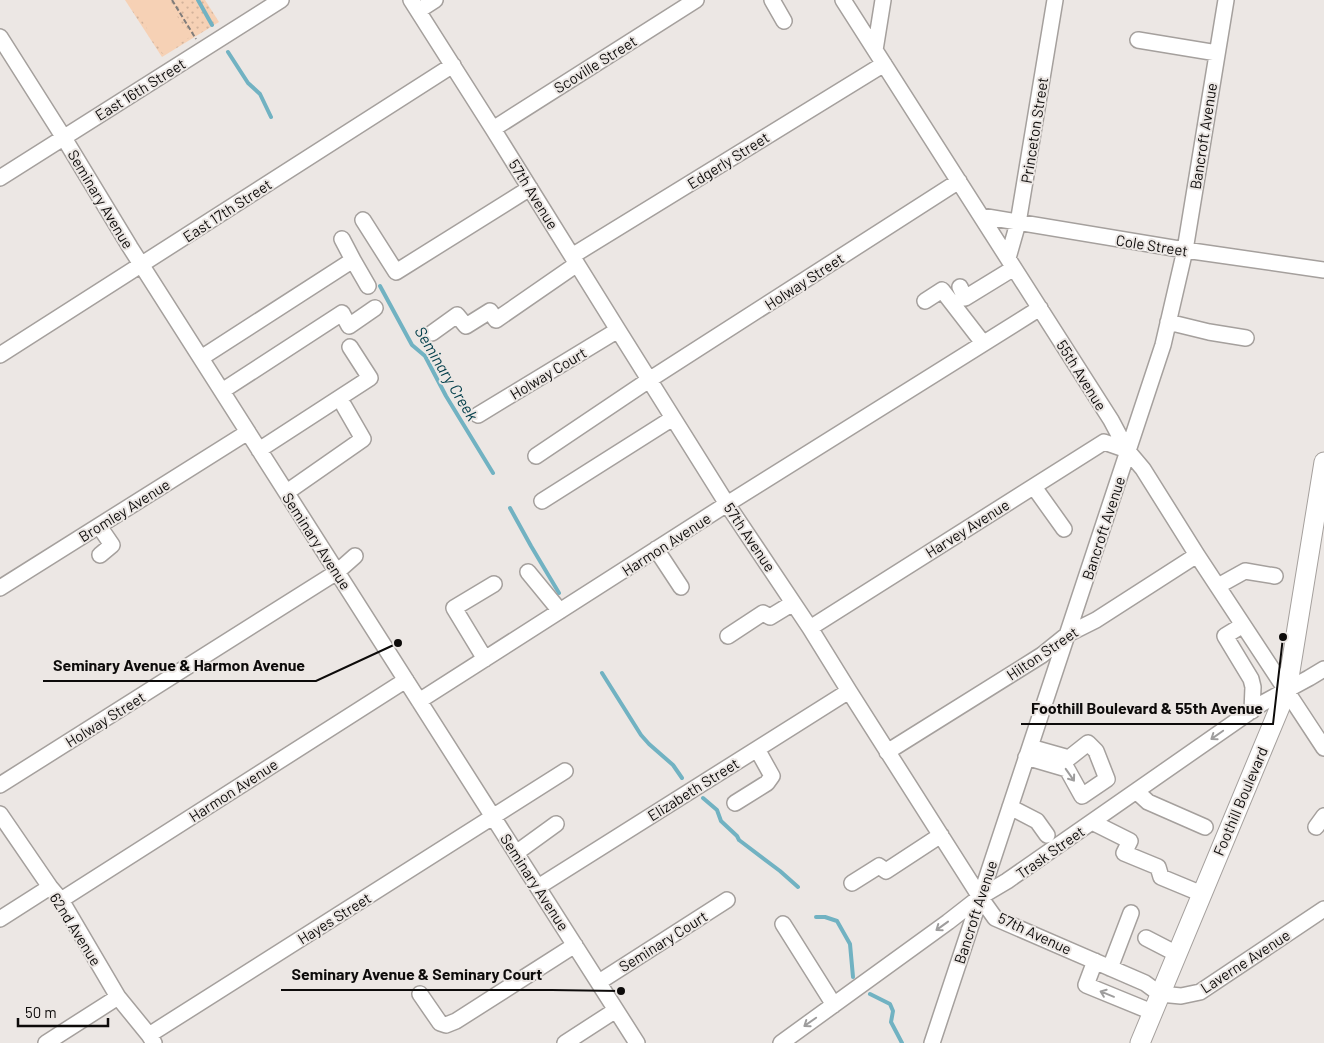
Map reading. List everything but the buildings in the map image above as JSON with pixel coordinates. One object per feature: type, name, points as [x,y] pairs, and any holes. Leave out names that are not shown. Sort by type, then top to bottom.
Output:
[{"type":"main road","name":"Foothill Boulevard","points":[[1140,1043],[1287,690],[1324,462]]},
{"type":"street","name":"East 16th Street","points":[[0,178],[281,0]]},
{"type":"street","points":[[415,5],[435,0]]},
{"type":"street","name":"Scoville Street","points":[[493,129],[696,0]]},
{"type":"street","points":[[772,0],[784,21]]},
{"type":"street","name":"55th Avenue","points":[[843,0],[1111,420],[1128,450],[1143,469],[1197,555],[1324,748]]},
{"type":"street","points":[[875,50],[883,0]]},
{"type":"street","name":"Princeton Street","points":[[1011,263],[1055,0]]},
{"type":"street","name":"Bancroft Avenue","points":[[932,1043],[1163,345],[1185,250],[1226,0]]},
{"type":"street","name":"57th Avenue","points":[[415,5],[727,504],[810,628],[980,897],[996,918],[1145,983],[1160,994]]},
{"type":"street","name":"Seminary Avenue","points":[[0,37],[222,392],[637,1043]]},
{"type":"street","points":[[1138,40],[1217,53]]},
{"type":"street","name":"Edgerly Street","points":[[432,333],[457,315],[466,326],[490,311],[496,320],[575,260],[884,64]]},
{"type":"street","name":"East 17th Street","points":[[0,355],[453,65]]},
{"type":"street","name":"Holway Street","points":[[536,456],[649,380],[959,181]]},
{"type":"street","points":[[363,220],[396,272],[530,188]]},
{"type":"street","name":"Cole Street","points":[[981,216],[1185,250],[1324,270]]},
{"type":"street","points":[[342,239],[368,286]]},
{"type":"street","points":[[201,358],[353,260]]},
{"type":"street","points":[[960,287],[965,298],[1011,263]]},
{"type":"street","points":[[925,301],[942,290],[983,343]]},
{"type":"street","points":[[222,392],[342,313],[349,326],[375,308]]},
{"type":"street","name":"Harmon Avenue","points":[[419,701],[727,504],[1040,308]]},
{"type":"street","points":[[1168,322],[1209,332],[1246,338]]},
{"type":"street","name":"Holway Court","points":[[478,415],[618,330]]},
{"type":"street","points":[[259,450],[370,378],[350,347]]},
{"type":"street","points":[[286,492],[363,439],[344,406]]},
{"type":"street","points":[[542,501],[673,418]]},
{"type":"street","name":"Bromley Avenue","points":[[0,588],[248,432]]},
{"type":"street","name":"Harvey Avenue","points":[[810,628],[1104,442],[1128,450]]},
{"type":"street","points":[[1034,487],[1064,530]]},
{"type":"street","points":[[99,526],[112,545],[100,555]]},
{"type":"street","points":[[656,549],[681,587]]},
{"type":"street","name":"Hilton Street","points":[[888,752],[1042,656],[1068,634],[1096,620],[1197,555]]},
{"type":"street","name":"Holway Street","points":[[0,785],[338,572],[355,556]]},
{"type":"street","points":[[1218,586],[1245,571],[1275,576]]},
{"type":"street","points":[[528,572],[560,611]]},
{"type":"street","points":[[485,659],[454,608],[494,584]]},
{"type":"street","points":[[728,636],[763,614],[770,617],[793,603]]},
{"type":"street","points":[[1243,625],[1225,636],[1251,679],[1253,687],[1252,711]]},
{"type":"street","name":"Trask Street","points":[[781,1043],[980,897],[1007,881],[1261,704],[1324,668]]},
{"type":"street","name":"Harmon Avenue","points":[[61,900],[406,680]]},
{"type":"street","name":"Elizabeth Street","points":[[538,887],[849,691]]},
{"type":"street","points":[[1088,743],[1096,751],[1107,779],[1082,796],[1067,769],[1028,752],[1069,758],[1088,743]]},
{"type":"street","points":[[735,803],[767,783],[772,776],[757,749]]},
{"type":"street","name":"Hayes Street","points":[[151,1039],[566,771]]},
{"type":"street","points":[[1136,791],[1148,802],[1205,827]]},
{"type":"street","points":[[1010,807],[1036,821],[1047,835]]},
{"type":"street","name":"62nd Avenue","points":[[0,814],[61,900],[118,997],[151,1039]]},
{"type":"street","points":[[1092,822],[1130,841],[1124,853],[1158,867],[1161,877],[1202,894]]},
{"type":"street","points":[[516,853],[556,824]]},
{"type":"street","points":[[852,883],[879,866],[886,871],[941,834]]},
{"type":"street","points":[[0,919],[50,887]]},
{"type":"street","name":"Seminary Court","points":[[598,982],[727,900]]},
{"type":"street","name":"Laverne Avenue","points":[[1160,994],[1181,996],[1200,992],[1324,909]]},
{"type":"street","points":[[1110,968],[1131,913]]},
{"type":"street","points":[[783,924],[834,1005]]},
{"type":"street","points":[[1146,938],[1177,954]]},
{"type":"street","points":[[420,994],[440,1023],[446,1025],[456,1022],[575,945]]},
{"type":"street","points":[[1095,961],[1086,985],[1152,1012]]},
{"type":"street","points":[[46,1043],[118,997]]},
{"type":"street","points":[[565,1043],[616,1010]]},
{"type":"path","points":[[172,0],[203,50]]},
{"type":"shaded area","points":[[125,0],[205,0],[219,22],[162,57]]},
{"type":"shaded area","points":[[129,0],[167,0],[190,37],[163,54]]},
{"type":"waterway","name":"Seminary Creek","points":[[198,0],[212,25]]},
{"type":"waterway","name":"Seminary Creek","points":[[228,52],[248,83],[260,94],[271,117]]},
{"type":"waterway","name":"Seminary Creek","points":[[380,286],[412,345],[425,356],[446,396],[493,473]]},
{"type":"waterway","name":"Seminary Creek","points":[[510,508],[559,593]]},
{"type":"waterway","name":"Seminary Creek","points":[[602,673],[641,735],[673,765],[682,778]]},
{"type":"waterway","name":"Seminary Creek","points":[[703,798],[717,810],[721,821],[739,840],[798,887]]},
{"type":"waterway","name":"Seminary Creek","points":[[816,917],[825,917],[837,921],[850,944],[853,977]]},
{"type":"waterway","name":"Seminary Creek","points":[[870,994],[890,1004],[893,1011],[891,1022],[902,1043]]},
{"type":"place","name":"Foothill Boulevard & 55th Avenue","points":[[1283,637]]},
{"type":"place","name":"Seminary Avenue & Harmon Avenue","points":[[398,643]]},
{"type":"place","name":"Seminary Avenue & Seminary Court","points":[[621,991]]}]
